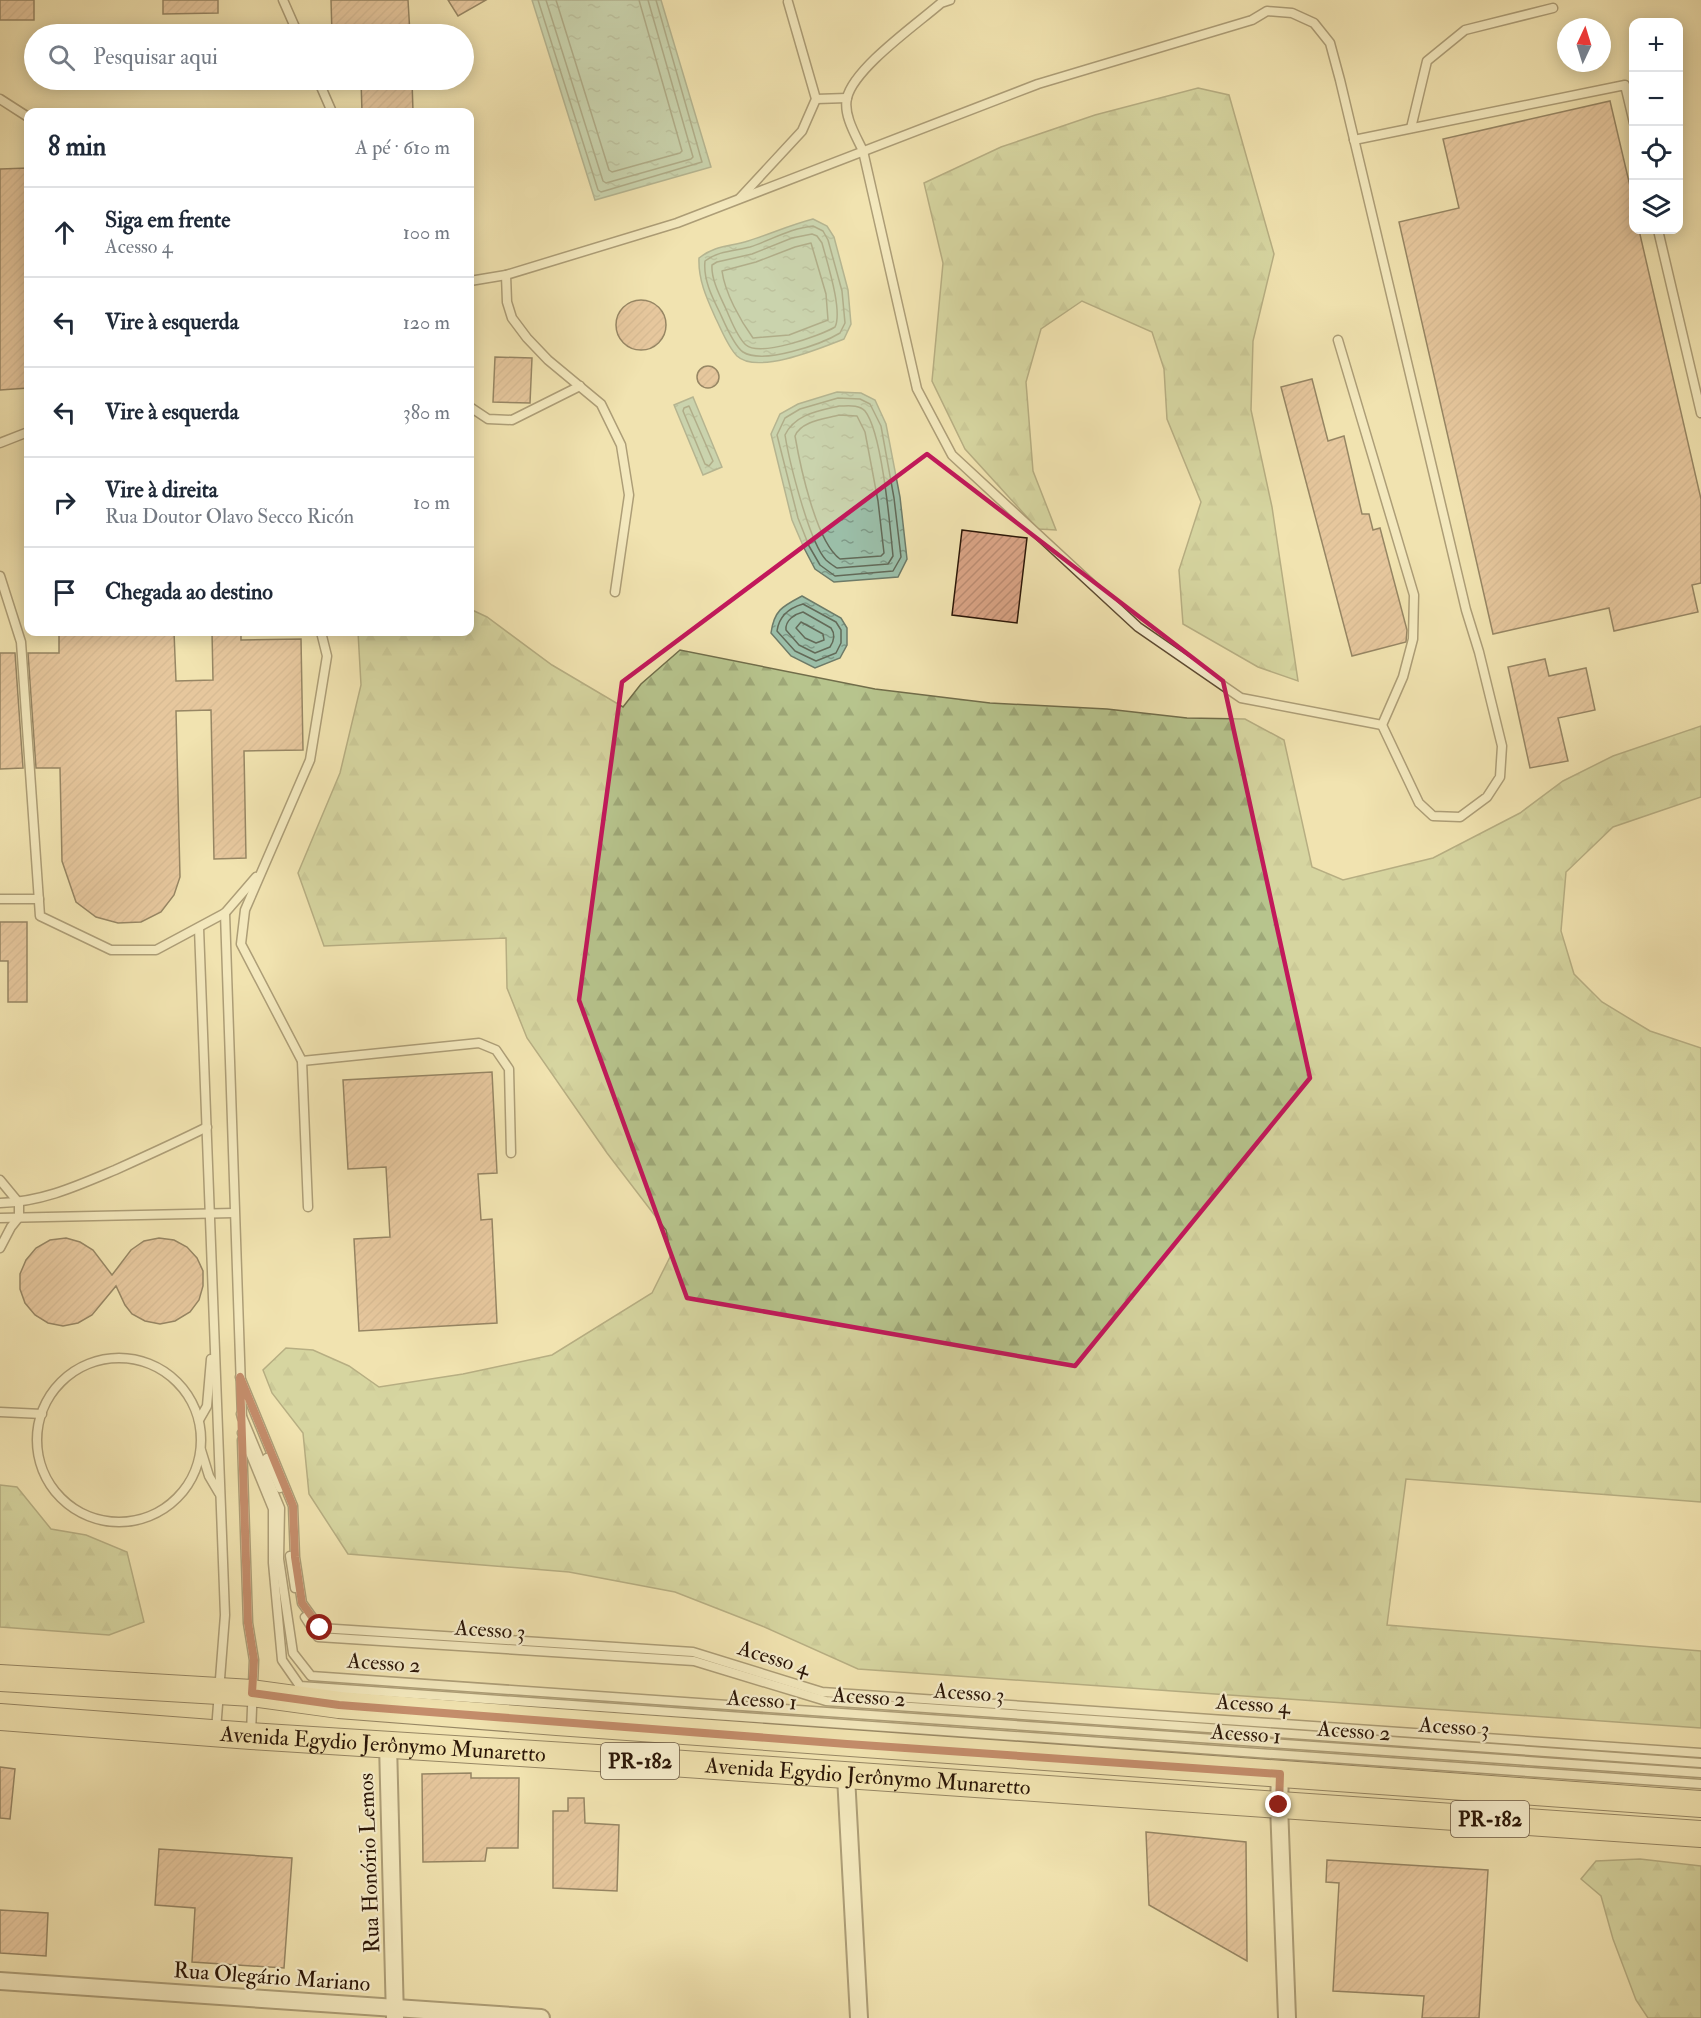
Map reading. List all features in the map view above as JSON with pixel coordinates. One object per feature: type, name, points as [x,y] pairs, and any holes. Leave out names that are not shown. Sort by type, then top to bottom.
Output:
[{"type":"main road","name":"Avenida Egydio Jerônymo Munaretto","points":[[0,1678],[252,1693],[339,1705],[556,1722],[1701,1804]]},
{"type":"main road","name":"Avenida Egydio Jerônymo Munaretto","points":[[0,1717],[1701,1834]]},
{"type":"main road","points":[[555,1756],[556,1722]]},
{"type":"street","name":"Rua Honório Lemos","points":[[388,1744],[395,2013]]},
{"type":"street","points":[[1280,1774],[1279,1805],[1287,2018]]},
{"type":"street","points":[[846,1776],[859,2018]]},
{"type":"street","name":"Rua Olegário Mariano","points":[[0,1981],[395,2013],[541,2018]]},
{"type":"lane","points":[[283,0],[294,24]]},
{"type":"lane","points":[[950,0],[941,3],[862,71],[847,98],[849,117],[863,152],[917,388],[952,455],[1138,627],[1242,698],[1382,725]]},
{"type":"lane","points":[[738,200],[802,131],[816,99],[788,2]]},
{"type":"lane","points":[[1411,128],[1427,61],[1466,30],[1553,8]]},
{"type":"lane","points":[[474,280],[506,275],[677,223],[1038,84],[1252,20],[1268,11],[1292,13],[1314,23],[1330,43],[1466,610],[1479,652],[1502,746],[1500,777],[1487,797],[1460,817],[1433,816],[1419,803],[1382,725],[1406,668],[1413,639],[1414,595],[1338,340]]},
{"type":"lane","points":[[1354,140],[1625,85],[1629,102]]},
{"type":"lane","points":[[322,90],[330,108]]},
{"type":"lane","points":[[816,99],[847,98]]},
{"type":"lane","points":[[0,99],[24,114]]},
{"type":"lane","points":[[1659,234],[1701,413]]},
{"type":"lane","points":[[506,275],[507,302],[512,318],[548,360],[602,404],[621,445],[629,495],[615,592]]},
{"type":"lane","points":[[474,410],[488,419],[512,420],[580,386]]},
{"type":"lane","points":[[0,443],[24,434]]},
{"type":"lane","points":[[0,576],[21,642],[40,916],[111,950],[156,950],[225,913],[262,870]]},
{"type":"lane","points":[[308,1207],[302,1061],[241,944],[245,910],[310,760],[327,656],[322,636]]},
{"type":"lane","points":[[0,898],[39,898]]},
{"type":"lane","points":[[225,913],[248,1623],[254,1660],[251,1736]]},
{"type":"lane","points":[[199,928],[225,1615],[216,1733]]},
{"type":"lane","points":[[302,1061],[479,1043],[496,1050],[509,1069],[511,1153]]},
{"type":"lane","points":[[0,1203],[19,1203],[57,1194],[152,1154],[207,1126]]},
{"type":"lane","points":[[0,1180],[19,1203],[19,1217],[0,1248]]},
{"type":"lane","points":[[0,1218],[234,1213]]},
{"type":"lane","points":[[199,1420],[207,1406],[207,1386],[214,1338]]},
{"type":"lane","points":[[201,1449],[193,1476],[176,1500],[143,1519],[114,1523],[86,1516],[62,1500],[50,1486],[38,1460],[36,1431],[44,1404],[62,1381],[98,1360],[127,1358],[154,1366],[178,1382],[194,1406],[199,1420],[201,1449],[209,1476],[220,1496]]},
{"type":"lane","name":"Acesso 4","points":[[240,1377],[293,1506],[295,1557],[302,1603],[320,1628],[693,1652],[822,1692],[1701,1753]]},
{"type":"lane","name":"Acesso 3","points":[[241,1394],[288,1507],[291,1573],[299,1607],[318,1637],[694,1661],[826,1701],[1701,1763]]},
{"type":"lane","points":[[0,1412],[42,1414]]},
{"type":"lane","name":"Acesso 2","points":[[242,1414],[280,1508],[279,1559],[294,1653],[311,1676],[1701,1773]]},
{"type":"lane","name":"Acesso 1","points":[[242,1432],[273,1509],[273,1563],[282,1660],[300,1686],[1701,1784]]},
{"type":"highlighted area","points":[[927,454],[1223,681],[1310,1078],[1075,1366],[687,1298],[579,1000],[622,682]]},
{"type":"green space","points":[[1198,88],[1229,95],[1274,254],[1253,341],[1251,410],[1272,507],[1298,681],[1258,667],[1183,624],[1179,570],[1201,502],[1167,419],[1164,369],[1152,332],[1082,301],[1041,329],[1026,382],[1033,471],[1056,530],[1038,529],[965,449],[932,381],[943,263],[924,183],[1001,147],[1095,115]]},
{"type":"green space","points":[[474,611],[487,617],[552,665],[623,707],[641,684],[680,650],[875,689],[990,703],[1107,709],[1187,718],[1245,719],[1284,740],[1312,867],[1343,880],[1433,858],[1520,813],[1563,781],[1613,756],[1701,726],[1701,797],[1613,827],[1566,872],[1561,931],[1574,974],[1602,1002],[1650,1031],[1701,1048],[1701,1502],[1406,1479],[1387,1625],[1701,1651],[1701,1728],[858,1669],[762,1626],[675,1592],[569,1572],[348,1554],[309,1494],[303,1433],[272,1393],[263,1370],[286,1348],[313,1350],[349,1366],[379,1387],[463,1374],[552,1355],[652,1293],[671,1255],[666,1230],[607,1153],[527,1038],[507,988],[506,938],[324,946],[298,873],[340,773],[361,685],[358,636],[474,636]]},
{"type":"green space","points":[[0,1485],[17,1487],[51,1529],[86,1535],[127,1552],[144,1622],[109,1635],[0,1627]]},
{"type":"green space","points":[[1640,1859],[1701,1866],[1701,2018],[1648,2018],[1636,2000],[1613,1939],[1601,1896],[1581,1879],[1596,1861]]},
{"type":"water","points":[[532,0],[661,0],[711,167],[595,200]]},
{"type":"water","points":[[813,219],[827,226],[834,237],[848,290],[851,324],[844,339],[789,358],[759,363],[746,361],[737,356],[725,339],[706,297],[699,258],[717,248],[748,241]]},
{"type":"water","points":[[837,392],[861,393],[875,400],[886,424],[900,497],[907,559],[898,577],[834,582],[815,569],[792,520],[771,434],[780,414],[798,404]]},
{"type":"water","points":[[693,397],[722,467],[703,475],[674,405]]},
{"type":"water","points":[[802,596],[841,618],[847,628],[847,645],[840,658],[815,668],[791,656],[771,633],[774,619],[780,610]]},
{"type":"building","points":[[0,0],[34,0],[34,20],[0,20]]},
{"type":"building","points":[[163,0],[218,0],[218,13],[163,14]]},
{"type":"building","points":[[331,0],[408,0],[409,24],[332,24]]},
{"type":"building","points":[[448,0],[486,0],[458,16]]},
{"type":"building","points":[[361,90],[412,90],[413,108],[362,108]]},
{"type":"building","points":[[1610,101],[1629,182],[1629,234],[1640,234],[1701,499],[1701,583],[1692,585],[1698,612],[1614,631],[1609,608],[1493,634],[1399,222],[1459,208],[1443,139]]},
{"type":"building","points":[[24,168],[24,388],[0,390],[0,169]]},
{"type":"building","points":[[641,300],[659,307],[666,325],[659,343],[641,350],[623,343],[616,325],[623,307]]},
{"type":"building","points":[[495,357],[532,358],[530,403],[493,402]]},
{"type":"building","points":[[708,366],[716,369],[719,377],[716,385],[708,388],[700,385],[697,377],[700,369]]},
{"type":"building","points":[[1312,379],[1328,441],[1344,436],[1362,514],[1369,514],[1373,530],[1380,528],[1407,630],[1406,642],[1352,656],[1281,387]]},
{"type":"building","points":[[962,530],[1027,538],[1017,623],[952,615]]},
{"type":"building","points":[[59,636],[174,636],[176,681],[213,680],[212,636],[241,636],[241,640],[301,639],[303,750],[244,751],[246,858],[214,859],[211,710],[176,711],[180,877],[174,895],[161,912],[141,922],[118,923],[96,917],[76,902],[62,861],[60,768],[36,768],[28,653],[59,653]]},
{"type":"building","points":[[0,653],[15,653],[23,768],[0,769]]},
{"type":"building","points":[[1545,659],[1549,676],[1586,668],[1595,710],[1558,718],[1568,761],[1530,768],[1508,667]]},
{"type":"building","points":[[0,922],[27,922],[27,1002],[8,1002],[8,961],[0,961]]},
{"type":"building","points":[[492,1072],[497,1173],[478,1174],[481,1220],[492,1219],[497,1323],[359,1331],[354,1239],[390,1237],[386,1167],[348,1169],[343,1080]]},
{"type":"building","points":[[66,1238],[80,1242],[93,1250],[112,1275],[131,1250],[144,1241],[159,1238],[174,1240],[187,1247],[197,1258],[203,1271],[203,1286],[199,1300],[190,1312],[175,1321],[160,1324],[145,1321],[132,1314],[116,1286],[92,1315],[78,1323],[63,1326],[48,1323],[35,1315],[25,1303],[20,1289],[20,1274],[26,1260],[36,1248],[50,1240]]},
{"type":"building","points":[[0,1767],[15,1769],[10,1819],[0,1818]]},
{"type":"building","points":[[471,1773],[471,1778],[519,1778],[518,1848],[487,1848],[485,1861],[423,1862],[422,1774]]},
{"type":"building","points":[[568,1798],[584,1798],[585,1823],[619,1825],[617,1891],[553,1888],[553,1811],[568,1811]]},
{"type":"building","points":[[1146,1832],[1246,1842],[1247,1961],[1149,1905]]},
{"type":"building","points":[[159,1849],[292,1858],[284,1968],[192,1962],[195,1908],[155,1905]]},
{"type":"building","points":[[1327,1860],[1488,1870],[1479,2018],[1422,2018],[1424,1996],[1333,1991],[1339,1883],[1326,1882]]},
{"type":"building","points":[[0,1910],[48,1913],[46,1956],[0,1953]]},
{"type":"route","points":[[320,1628],[302,1603],[295,1557],[293,1506],[240,1377],[248,1623],[254,1660],[252,1693],[339,1705],[1280,1774],[1279,1805]]}]
